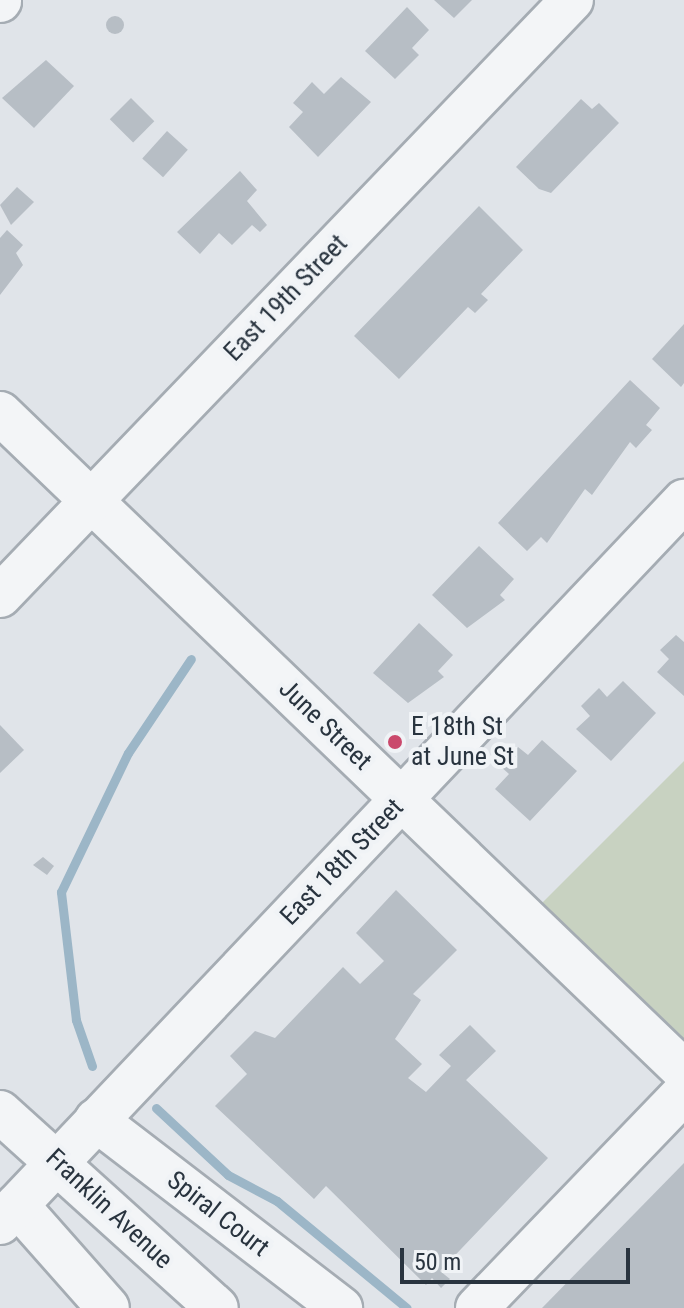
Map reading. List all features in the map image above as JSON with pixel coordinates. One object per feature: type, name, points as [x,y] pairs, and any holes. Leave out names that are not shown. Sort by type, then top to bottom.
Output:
[{"type":"street","name":"East 19th Street","points":[[0,596],[572,0]]},
{"type":"street","name":"June Street","points":[[0,413],[684,1071]]},
{"type":"street","name":"East 18th Street","points":[[8,1214],[684,501]]},
{"type":"street","points":[[477,1308],[684,1093]]},
{"type":"street","name":"Franklin Avenue","points":[[0,1112],[58,1161],[217,1308]]},
{"type":"street","name":"Spiral Court","points":[[96,1120],[341,1308]]},
{"type":"street","points":[[8,1214],[108,1308]]},
{"type":"green space","points":[[684,761],[684,1049],[542,903]]},
{"type":"building","points":[[434,0],[472,0],[454,18]]},
{"type":"building","points":[[407,7],[429,30],[412,48],[419,55],[395,79],[365,51]]},
{"type":"building","points":[[115,16],[124,25],[115,34],[106,25]]},
{"type":"building","points":[[46,60],[74,86],[34,128],[2,98]]},
{"type":"building","points":[[341,77],[371,102],[318,157],[289,127],[303,112],[293,103],[312,82],[324,94]]},
{"type":"building","points":[[131,98],[154,121],[133,143],[110,119]]},
{"type":"building","points":[[581,99],[592,109],[599,103],[619,123],[551,193],[539,189],[516,167]]},
{"type":"building","points":[[167,131],[188,150],[163,177],[142,158]]},
{"type":"building","points":[[240,171],[257,190],[247,201],[267,225],[260,232],[252,225],[232,245],[219,233],[200,254],[177,232]]},
{"type":"building","points":[[17,187],[34,202],[11,225],[0,205]]},
{"type":"building","points":[[479,206],[523,250],[481,294],[488,300],[475,313],[468,307],[399,379],[354,336]]},
{"type":"building","points":[[7,230],[23,245],[16,253],[23,265],[0,295],[0,238]]},
{"type":"building","points":[[684,324],[684,383],[681,387],[652,359]]},
{"type":"building","points":[[630,380],[660,408],[646,425],[652,430],[636,448],[630,442],[592,495],[585,489],[547,543],[541,537],[527,551],[498,523]]},
{"type":"building","points":[[479,546],[514,579],[500,595],[505,600],[467,628],[432,595]]},
{"type":"building","points":[[419,623],[453,655],[438,671],[444,677],[408,703],[373,673]]},
{"type":"building","points":[[676,635],[684,642],[684,696],[657,672],[669,659],[660,650]]},
{"type":"building","points":[[623,681],[656,713],[611,761],[576,729],[590,716],[581,706],[599,688],[607,697]]},
{"type":"building","points":[[0,725],[24,750],[0,773]]},
{"type":"building","points":[[542,740],[577,771],[530,821],[495,789],[509,774],[500,766],[518,747],[528,755]]},
{"type":"building","points":[[43,857],[54,866],[47,875],[33,865]]},
{"type":"building","points":[[396,890],[457,950],[413,994],[421,1000],[395,1039],[422,1064],[408,1078],[426,1092],[451,1066],[439,1055],[470,1025],[496,1051],[466,1080],[548,1158],[440,1271],[450,1279],[441,1288],[432,1278],[426,1285],[326,1186],[314,1199],[215,1106],[247,1074],[230,1056],[255,1031],[275,1038],[343,967],[360,984],[384,961],[356,933]]},
{"type":"building","points":[[684,1163],[684,1308],[542,1308]]},
{"type":"waterway","points":[[92,1066],[76,1020],[61,892],[128,753],[191,659]]},
{"type":"waterway","points":[[156,1108],[228,1175],[277,1201],[407,1308]]},
{"type":"place","name":"E 18th St at June St","points":[[395,742]]}]
